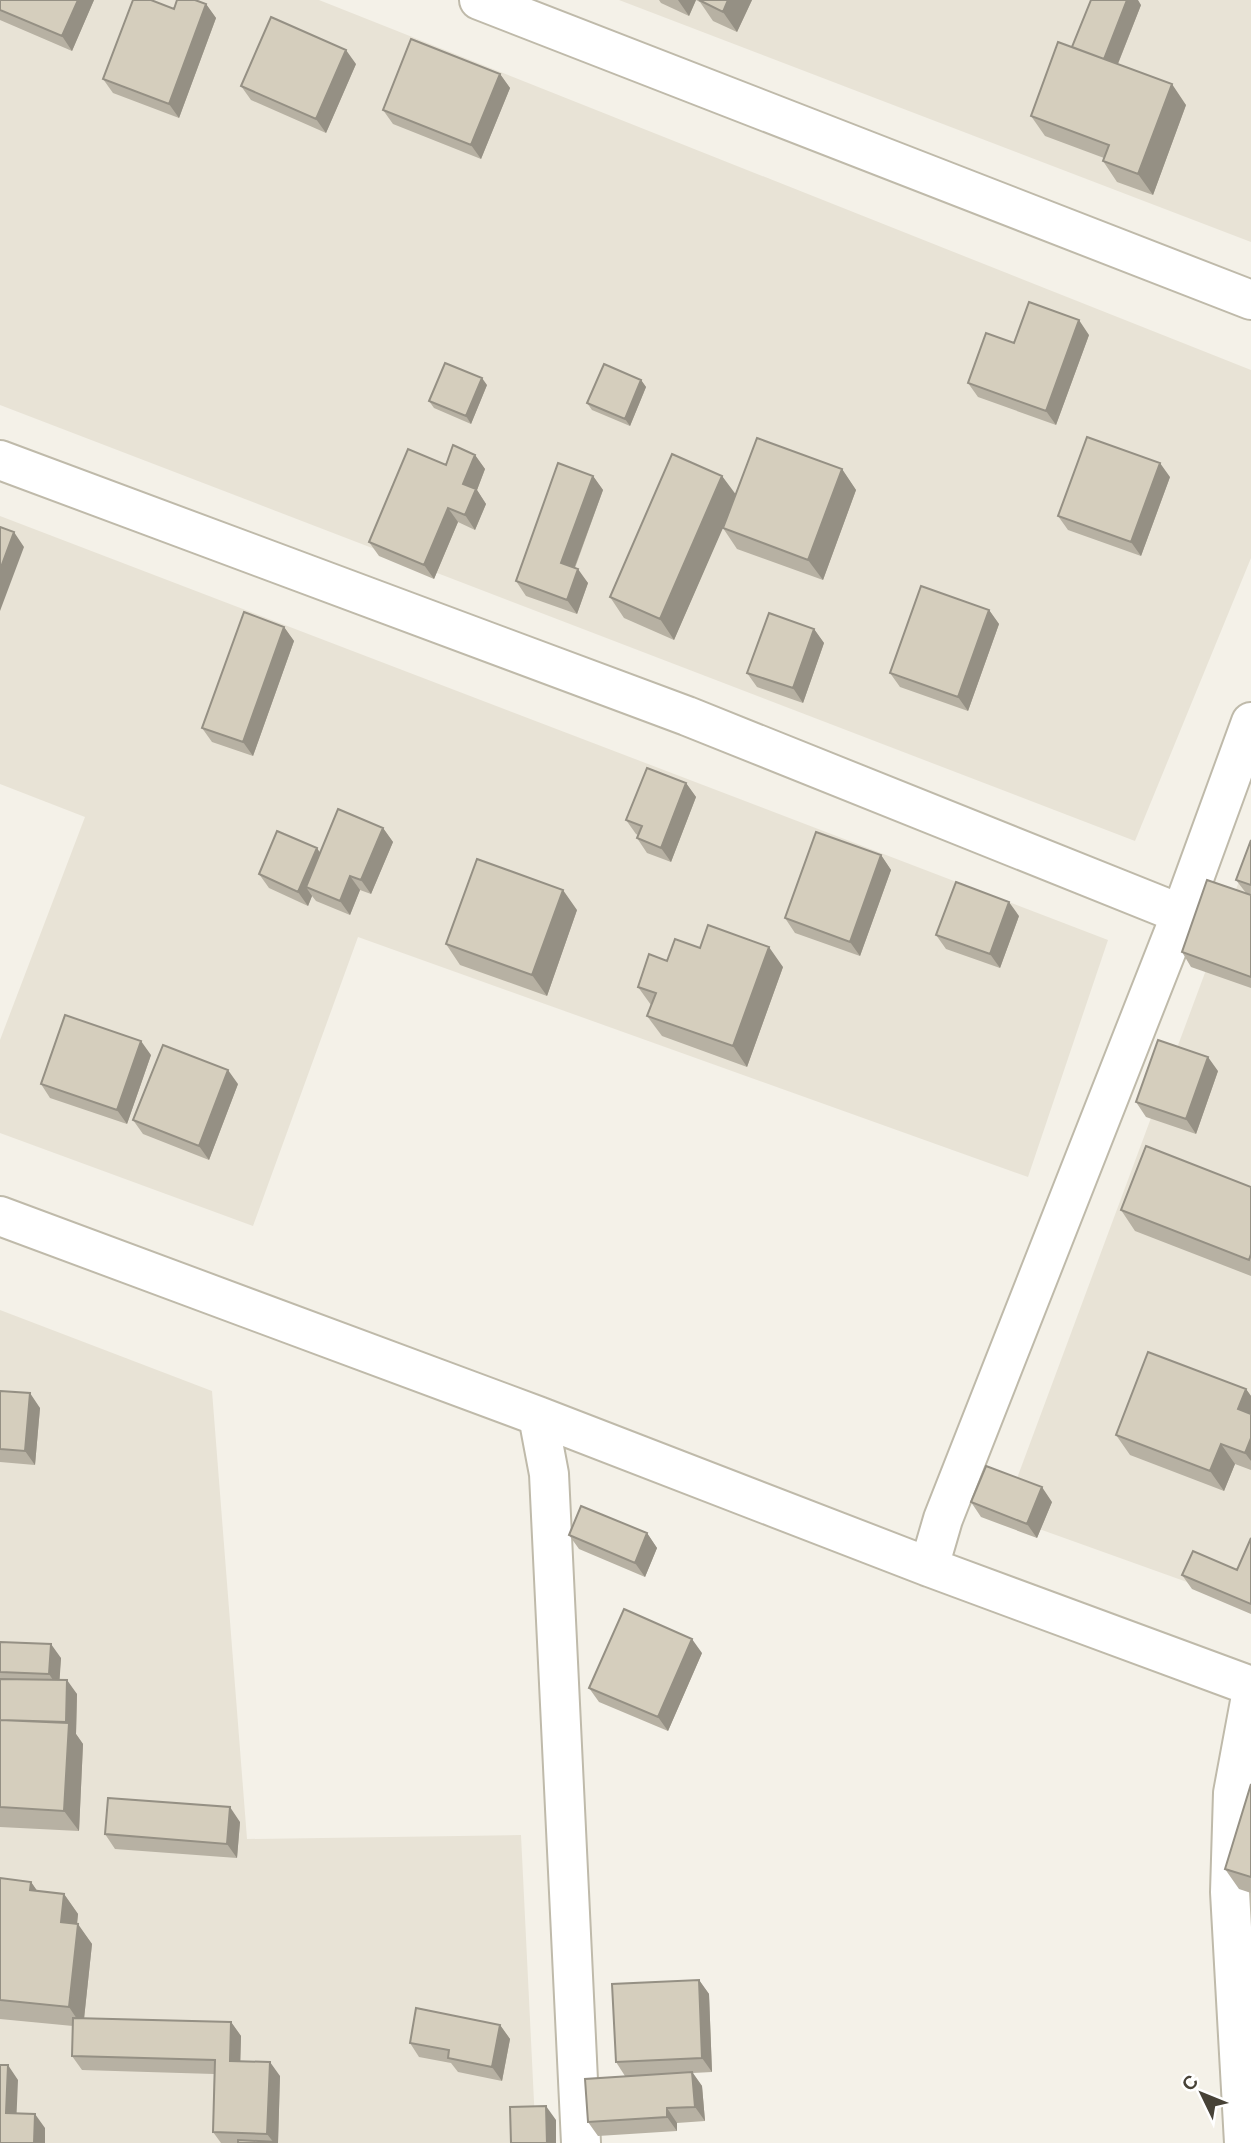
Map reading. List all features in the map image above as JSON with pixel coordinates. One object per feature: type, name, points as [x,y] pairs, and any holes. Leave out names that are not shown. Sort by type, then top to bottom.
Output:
[{"type":"street","points":[[479,0],[1251,300]]},
{"type":"street","points":[[0,460],[687,716],[1181,914]]},
{"type":"street","points":[[929,1567],[943,1519],[1181,914],[1251,722]]},
{"type":"street","points":[[0,1216],[1251,1686]]},
{"type":"street","points":[[538,1416],[549,1474],[581,2143]]},
{"type":"street","points":[[1244,2143],[1230,1892],[1233,1793],[1251,1696]]},
{"type":"shaded area","points":[[0,0],[319,0],[1251,370],[1251,558],[1135,841],[0,405]]},
{"type":"shaded area","points":[[619,0],[1251,0],[1251,242]]},
{"type":"shaded area","points":[[0,516],[1108,940],[1028,1177],[358,937],[253,1226],[0,1133],[0,1040],[85,817],[0,784]]},
{"type":"shaded area","points":[[1251,849],[1251,1605],[1003,1516]]},
{"type":"shaded area","points":[[0,1310],[212,1391],[247,1839],[521,1835],[536,2143],[0,2143]]},
{"type":"building","points":[[0,0],[78,0],[62,36],[0,10]]},
{"type":"building","points":[[133,0],[151,0],[174,9],[177,0],[195,0],[206,4],[169,104],[103,79]]},
{"type":"building","points":[[699,0],[728,0],[723,12]]},
{"type":"building","points":[[1091,0],[1127,0],[1104,59],[1072,47]]},
{"type":"building","points":[[271,17],[346,50],[316,119],[241,86]]},
{"type":"building","points":[[411,39],[500,74],[471,145],[383,110]]},
{"type":"building","points":[[1058,42],[1172,84],[1138,174],[1103,161],[1109,145],[1031,116]]},
{"type":"building","points":[[1029,302],[1079,320],[1046,411],[968,383],[986,333],[1014,343]]},
{"type":"building","points":[[445,363],[482,378],[466,416],[429,401]]},
{"type":"building","points":[[604,364],[641,380],[625,419],[587,403]]},
{"type":"building","points":[[1087,437],[1160,463],[1131,542],[1058,516]]},
{"type":"building","points":[[757,438],[842,469],[808,560],[723,528]]},
{"type":"building","points":[[453,445],[475,455],[463,484],[476,489],[465,515],[448,508],[424,565],[369,542],[408,449],[446,465]]},
{"type":"building","points":[[672,454],[722,476],[660,619],[610,597]]},
{"type":"building","points":[[558,463],[593,476],[561,563],[578,569],[567,600],[516,581]]},
{"type":"building","points":[[0,527],[14,532],[0,570]]},
{"type":"building","points":[[921,586],[989,610],[958,697],[890,673]]},
{"type":"building","points":[[244,612],[284,627],[243,742],[202,728]]},
{"type":"building","points":[[769,613],[814,629],[793,688],[747,673]]},
{"type":"building","points":[[647,768],[686,783],[661,848],[637,838],[642,826],[626,820]]},
{"type":"building","points":[[338,809],[383,828],[361,880],[350,876],[340,901],[306,887]]},
{"type":"building","points":[[277,831],[317,848],[298,892],[259,874]]},
{"type":"building","points":[[816,832],[881,855],[850,942],[785,918]]},
{"type":"building","points":[[1251,840],[1251,885],[1236,880]]},
{"type":"building","points":[[477,859],[563,890],[532,975],[446,944]]},
{"type":"building","points":[[1207,880],[1251,895],[1251,977],[1182,952]]},
{"type":"building","points":[[956,882],[1009,902],[990,954],[936,935]]},
{"type":"building","points":[[708,925],[769,947],[733,1046],[647,1016],[656,993],[638,987],[649,954],[667,961],[675,939],[700,948]]},
{"type":"building","points":[[65,1015],[141,1041],[117,1110],[41,1084]]},
{"type":"building","points":[[1158,1040],[1208,1057],[1186,1119],[1136,1102]]},
{"type":"building","points":[[163,1045],[228,1070],[199,1146],[133,1120]]},
{"type":"building","points":[[1146,1146],[1251,1187],[1249,1260],[1121,1210]]},
{"type":"building","points":[[1148,1352],[1246,1389],[1238,1409],[1251,1414],[1251,1438],[1245,1453],[1221,1444],[1210,1471],[1116,1435]]},
{"type":"building","points":[[0,1391],[30,1393],[25,1451],[0,1449]]},
{"type":"building","points":[[986,1466],[1042,1487],[1027,1524],[971,1502]]},
{"type":"building","points":[[581,1506],[647,1533],[635,1563],[569,1535]]},
{"type":"building","points":[[1251,1538],[1251,1604],[1182,1575],[1193,1551],[1237,1570]]},
{"type":"building","points":[[624,1609],[692,1639],[658,1717],[589,1688]]},
{"type":"building","points":[[0,1642],[51,1644],[49,1674],[0,1672]]},
{"type":"building","points":[[0,1679],[67,1680],[66,1722],[0,1720]]},
{"type":"building","points":[[0,1720],[69,1723],[64,1811],[0,1807]]},
{"type":"building","points":[[1251,1784],[1251,1877],[1225,1869]]},
{"type":"building","points":[[108,1798],[230,1807],[227,1844],[105,1834]]},
{"type":"building","points":[[0,1878],[31,1882],[30,1890],[64,1894],[61,1922],[78,1924],[69,2007],[0,2000]]},
{"type":"building","points":[[699,1980],[702,2058],[616,2062],[612,1984]]},
{"type":"building","points":[[416,2008],[500,2025],[492,2067],[448,2058],[449,2050],[410,2043]]},
{"type":"building","points":[[73,2018],[231,2022],[230,2061],[270,2062],[267,2134],[213,2132],[215,2060],[72,2056]]},
{"type":"building","points":[[0,2065],[8,2065],[6,2113],[35,2114],[34,2143],[0,2143]]},
{"type":"building","points":[[692,2072],[695,2107],[667,2108],[667,2117],[588,2122],[585,2079]]},
{"type":"building","points":[[546,2106],[547,2143],[511,2143],[510,2107]]},
{"type":"building","points":[[238,2140],[276,2142],[276,2143],[238,2143]]}]
